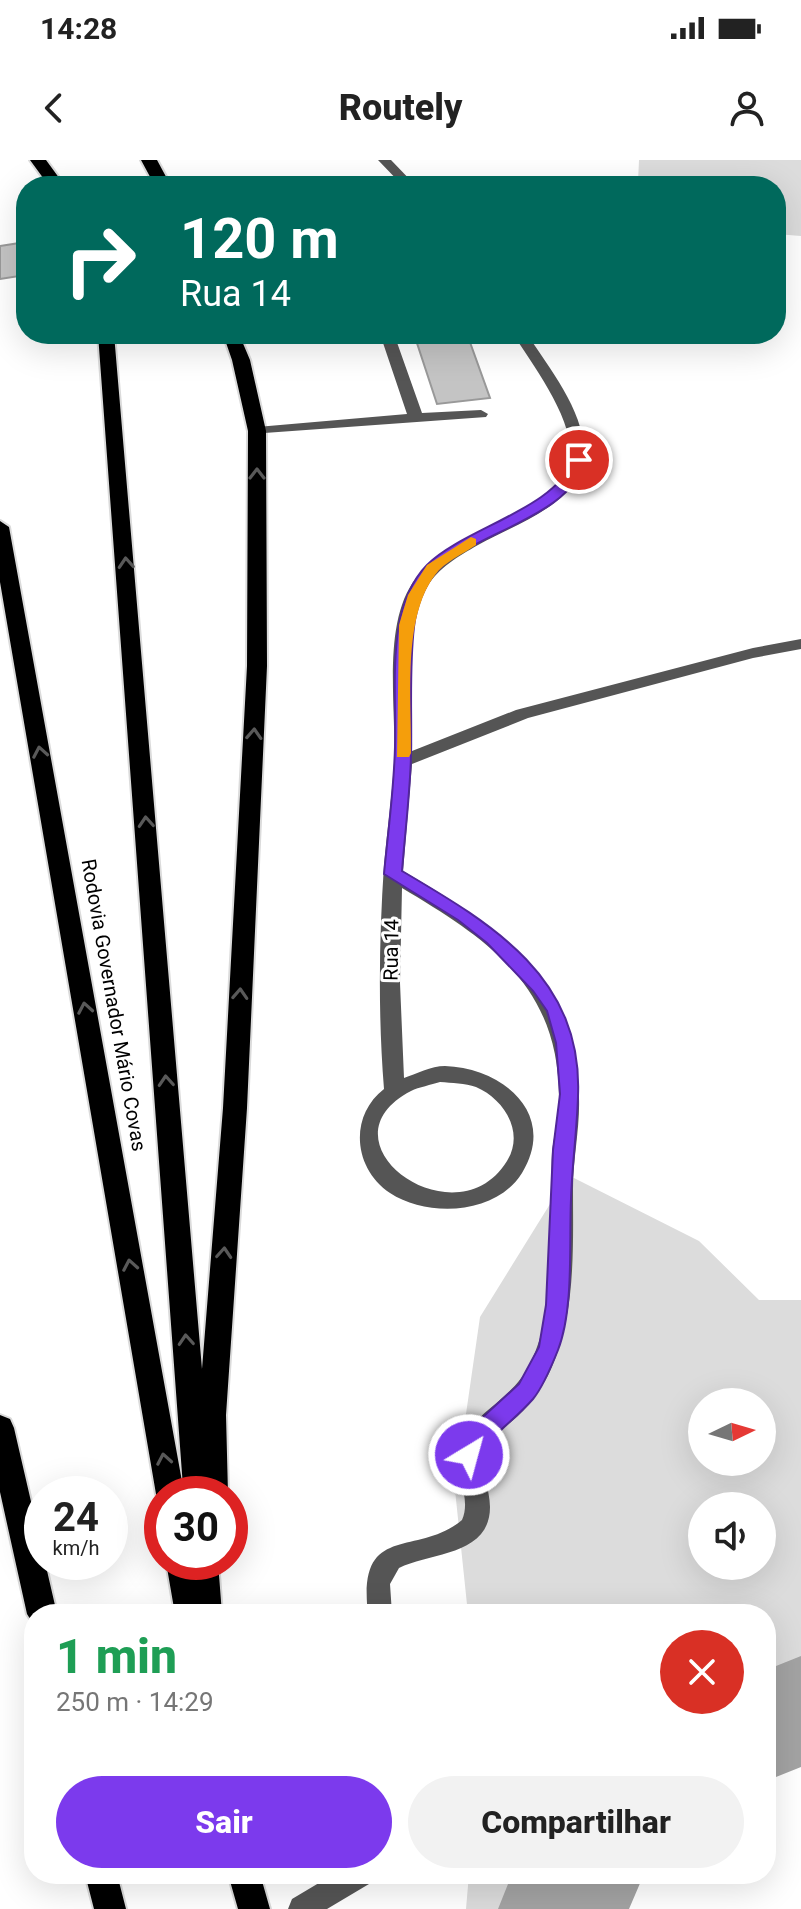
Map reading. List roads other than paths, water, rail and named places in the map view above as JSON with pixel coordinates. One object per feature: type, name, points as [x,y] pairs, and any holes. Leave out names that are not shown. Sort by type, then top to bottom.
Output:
[{"type":"highway","points":[[107,344],[197,1476]]},
{"type":"highway","points":[[214,1476],[212,1415],[235,1108],[257,666],[257,431],[235,344]]},
{"type":"highway","name":"Rodovia Governador Mário Covas","points":[[0,527],[167,1476]]},
{"type":"highway","points":[[0,1428],[40,1604]]},
{"type":"highway","points":[[184,1580],[188,1604]]},
{"type":"highway","points":[[204,1580],[206,1604]]},
{"type":"highway","points":[[216,1580],[217,1604]]},
{"type":"highway","points":[[104,1884],[110,1909]]},
{"type":"highway","points":[[247,1884],[254,1909]]},
{"type":"street","points":[[384,160],[400,176]]},
{"type":"street","points":[[390,344],[416,418]]},
{"type":"street","name":"Rua 14","points":[[394,1089],[390,989],[393,874],[403,761],[406,625],[421,583],[444,558],[541,505],[575,473],[579,460],[576,440],[564,407],[526,344]]},
{"type":"street","points":[[257,431],[481,414]]},
{"type":"street","points":[[403,761],[522,714],[753,653],[801,644]]},
{"type":"street","points":[[379,1604],[378,1582],[382,1569],[392,1559],[447,1543],[473,1526],[478,1504],[469,1462],[470,1450],[481,1433],[527,1391],[549,1348],[556,1305],[563,1150],[569,1094],[565,1043],[555,1009],[539,986],[494,938],[464,916],[393,874]]},
{"type":"street","points":[[440,1074],[465,1075],[488,1084],[508,1097],[520,1114],[526,1134],[523,1154],[513,1174],[495,1189],[472,1198],[444,1201],[418,1196],[395,1184],[377,1167],[368,1147],[369,1125],[373,1115],[394,1089],[416,1078],[440,1074]]},
{"type":"street","points":[[302,1909],[343,1884]]},
{"type":"waterway","points":[[776,1724],[801,1704]]},
{"type":"waterway","points":[[550,1909],[580,1884]]}]
